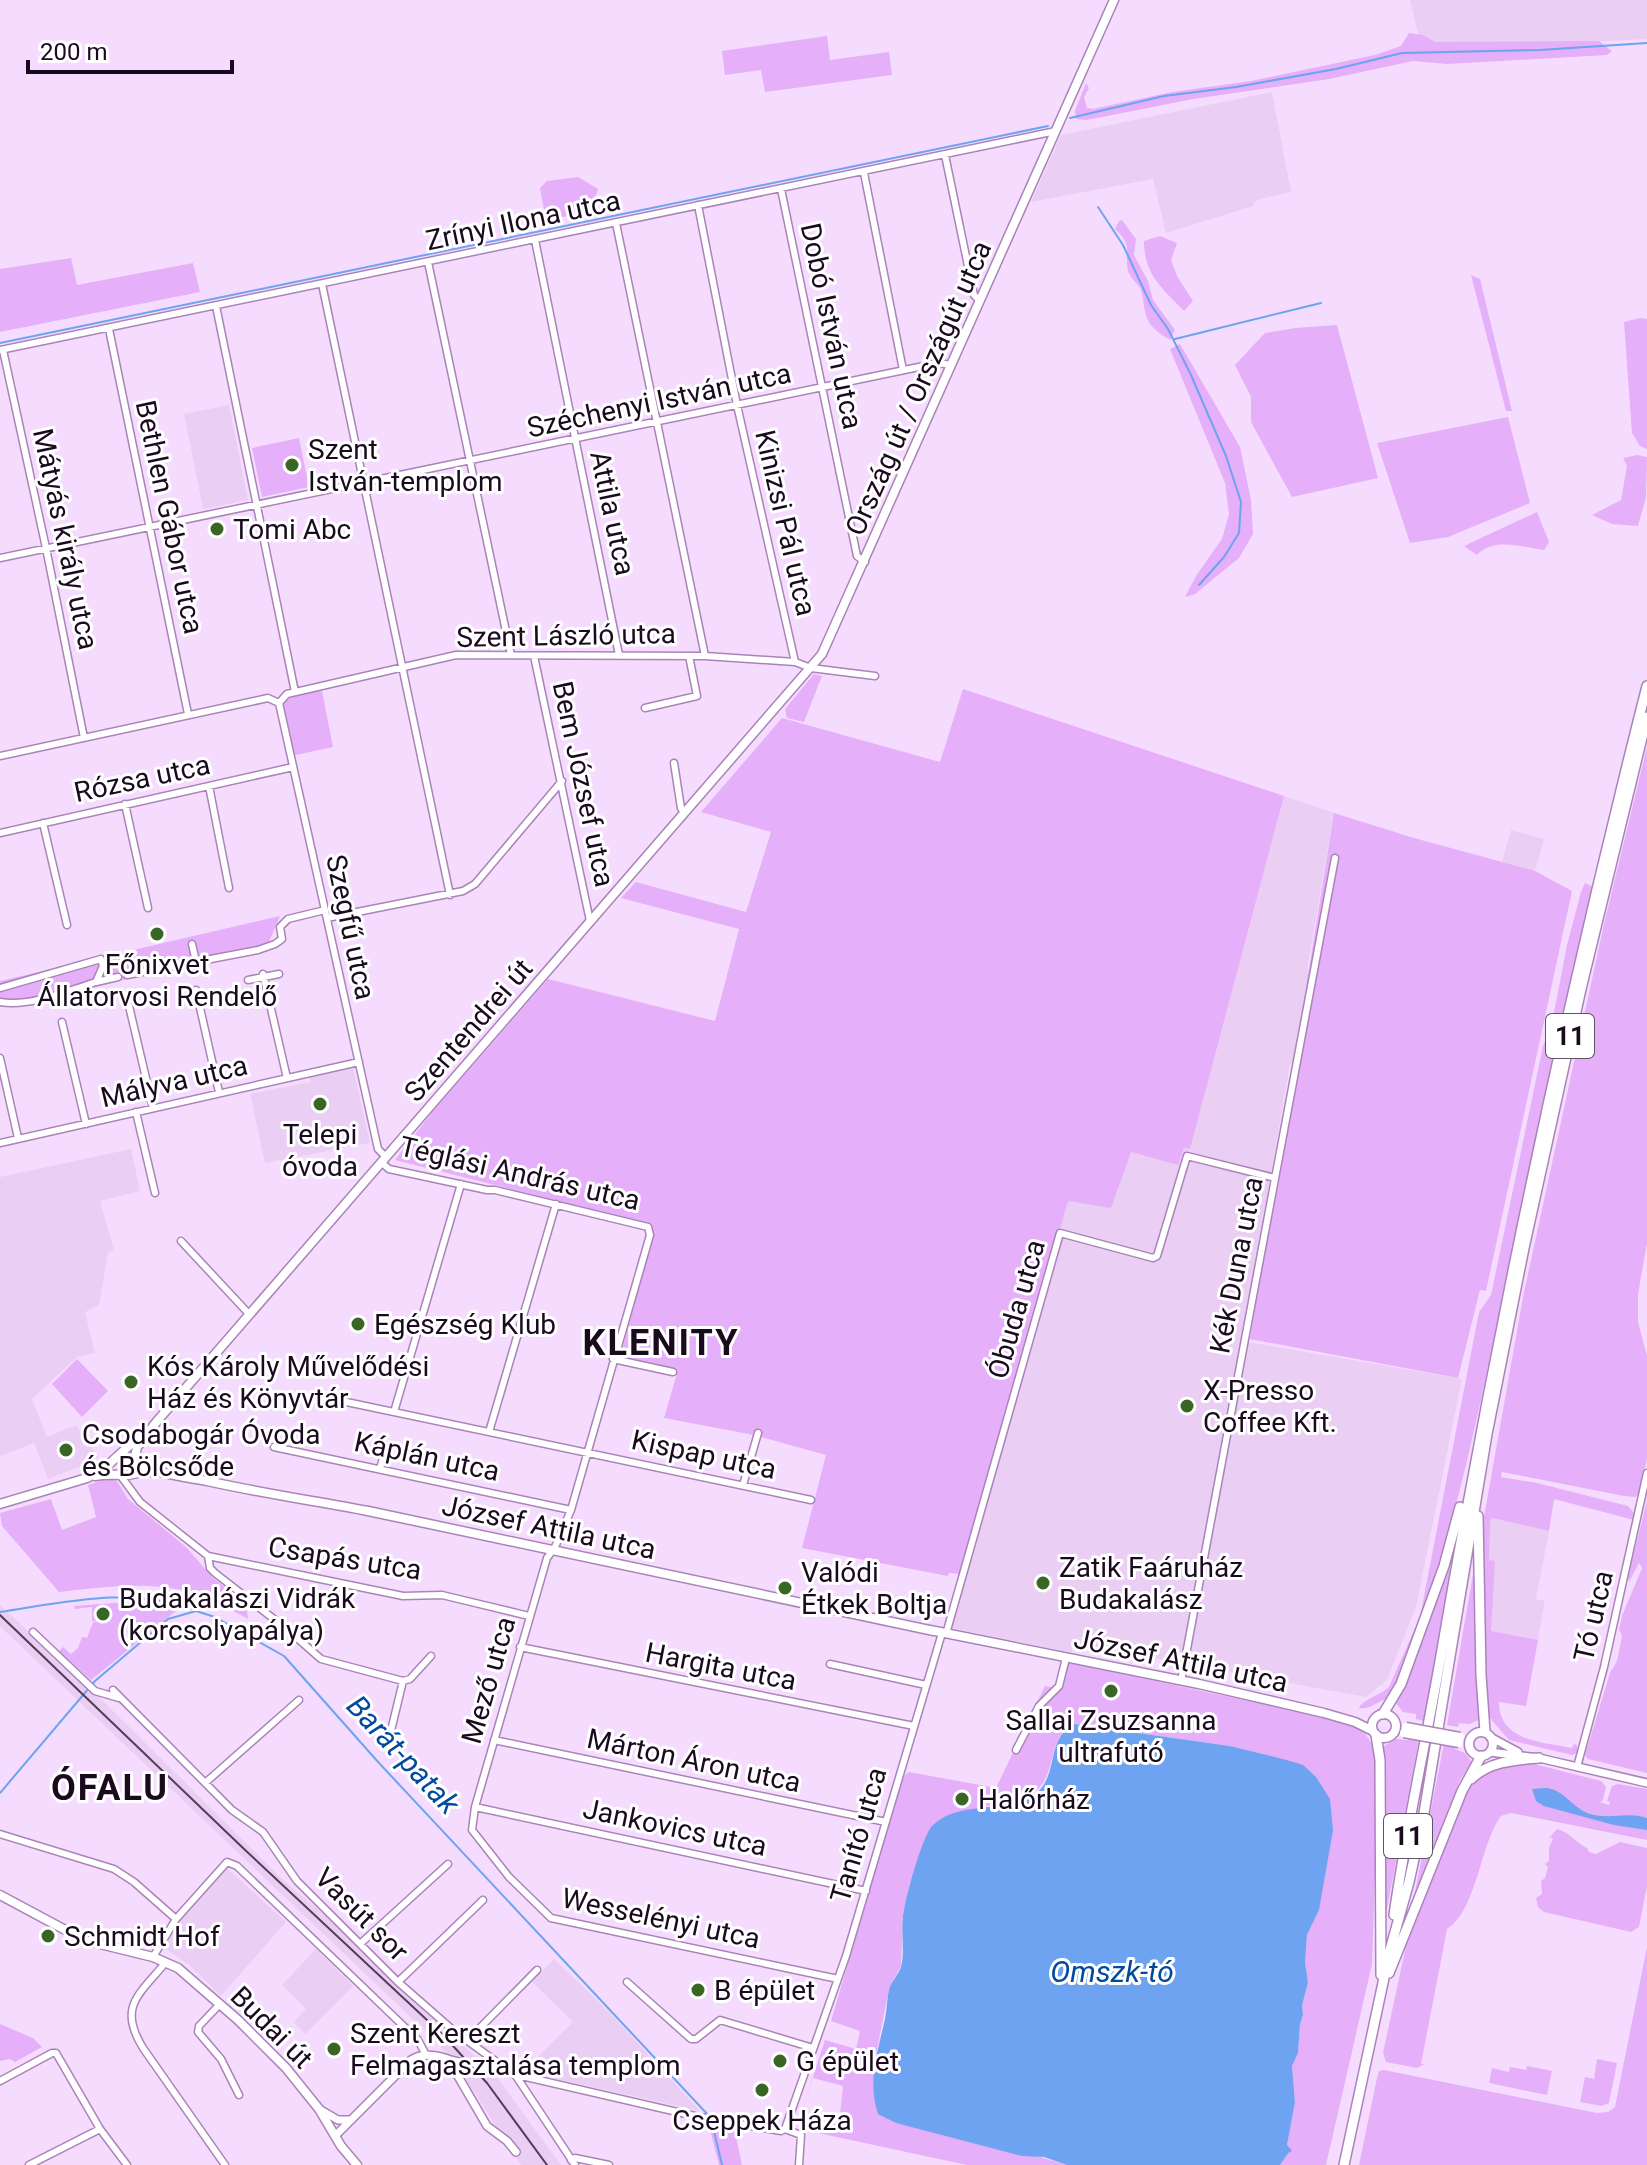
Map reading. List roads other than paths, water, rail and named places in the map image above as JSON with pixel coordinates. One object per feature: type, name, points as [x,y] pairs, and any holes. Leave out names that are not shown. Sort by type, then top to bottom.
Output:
[{"type":"main road","name":"Ország út / Országút utca","points":[[811,668],[822,654],[865,562],[1114,0]]},
{"type":"main road","name":"Szentendrei út","points":[[158,1420],[811,668]]},
{"type":"main road","name":"11","points":[[1344,2164],[1390,1950],[1399,1881],[1546,1108],[1647,686]]},
{"type":"main road","name":"11","points":[[1473,1492],[1558,1088],[1647,717]]},
{"type":"main road","points":[[87,1478],[158,1420]]},
{"type":"main road","points":[[124,1473],[135,1458],[137,1447],[158,1420]]},
{"type":"main road","points":[[122,1452],[145,1466],[172,1474]]},
{"type":"main road","points":[[112,1459],[112,1468],[124,1473]]},
{"type":"main road","points":[[0,1504],[87,1478],[124,1473],[172,1474]]},
{"type":"main road","name":"József Attila utca","points":[[172,1474],[1181,1681],[1324,1713],[1355,1722],[1374,1733]]},
{"type":"main road","points":[[1382,1987],[1379,1936],[1380,1760],[1372,1723],[1401,1684],[1444,1566],[1460,1506],[1473,1492]]},
{"type":"main road","points":[[1382,1987],[1399,1952],[1462,1791],[1493,1746],[1481,1675],[1473,1492]]},
{"type":"main road","name":"József Attila utca","points":[[1324,1713],[1363,1718],[1380,1715]]},
{"type":"main road","points":[[1380,1715],[1390,1716],[1405,1730],[1459,1740],[1473,1753],[1485,1754]]},
{"type":"main road","points":[[1393,1734],[1395,1722]]},
{"type":"main road","points":[[1374,1733],[1383,1738],[1405,1730]]},
{"type":"main road","points":[[1459,1740],[1478,1732],[1489,1735]]},
{"type":"main road","points":[[1469,1747],[1472,1736]]},
{"type":"main road","points":[[1462,1791],[1480,1771],[1500,1762],[1539,1758]]},
{"type":"main road","name":"Budai út","points":[[0,1895],[84,1940],[153,1957],[178,1968],[286,2068],[319,2109],[357,2165]]},
{"type":"street","name":"Zrínyi Ilona utca","points":[[1,350],[864,173],[1057,128]]},
{"type":"street","points":[[945,155],[974,295],[980,301]]},
{"type":"street","points":[[864,173],[903,370]]},
{"type":"street","name":"Dobó István utca","points":[[781,189],[857,556],[865,562]]},
{"type":"street","name":"Kinizsi Pál utca","points":[[698,205],[737,405],[795,662]]},
{"type":"street","points":[[616,223],[705,656]]},
{"type":"street","name":"Attila utca","points":[[535,240],[619,655]]},
{"type":"street","points":[[428,262],[511,655]]},
{"type":"street","points":[[322,284],[450,895]]},
{"type":"street","points":[[216,306],[295,692]]},
{"type":"street","name":"Bethlen Gábor utca","points":[[109,329],[188,714]]},
{"type":"street","name":"Mátyás király utca","points":[[1,350],[46,548],[84,738]]},
{"type":"street","name":"Széchenyi István utca","points":[[0,558],[903,370],[938,363],[951,365]]},
{"type":"street","name":"Szent László utca","points":[[279,703],[287,694],[456,655],[705,656],[795,662],[811,668],[875,676]]},
{"type":"street","name":"Bem József utca","points":[[534,656],[590,921]]},
{"type":"street","points":[[645,708],[697,696],[689,656]]},
{"type":"street","points":[[0,756],[268,698],[279,703]]},
{"type":"street","name":"Szegfű utca","points":[[279,703],[378,1149],[384,1160]]},
{"type":"street","points":[[674,763],[684,813]]},
{"type":"street","name":"Rózsa utca","points":[[0,833],[293,767]]},
{"type":"street","points":[[327,918],[463,891],[475,884],[562,781]]},
{"type":"street","points":[[209,786],[229,888]]},
{"type":"street","points":[[125,804],[148,908]]},
{"type":"street","points":[[43,823],[67,925]]},
{"type":"street","name":"Kék Duna utca","points":[[1181,1681],[1335,858]]},
{"type":"street","points":[[127,975],[258,950],[282,939],[280,927],[288,919],[325,910]]},
{"type":"street","points":[[192,944],[196,962]]},
{"type":"street","points":[[0,988],[101,959],[103,966],[96,982]]},
{"type":"street","points":[[248,980],[279,974]]},
{"type":"street","points":[[264,975],[287,1078]]},
{"type":"street","points":[[0,1002],[31,1000],[118,977]]},
{"type":"street","points":[[196,990],[219,1092]]},
{"type":"street","points":[[129,1006],[153,1108]]},
{"type":"street","points":[[62,1022],[86,1124]]},
{"type":"street","points":[[0,1058],[18,1138]]},
{"type":"street","name":"Mályva utca","points":[[0,1143],[359,1062]]},
{"type":"street","points":[[136,1112],[155,1193]]},
{"type":"street","name":"Óbuda utca","points":[[940,1632],[1060,1233],[1153,1258],[1157,1256],[1187,1156],[1275,1178]]},
{"type":"street","name":"Téglási András utca","points":[[384,1160],[389,1169],[648,1227]]},
{"type":"street","points":[[394,1412],[461,1184]]},
{"type":"street","points":[[489,1432],[556,1204]]},
{"type":"street","points":[[648,1227],[656,1219]]},
{"type":"street","name":"Mező utca","points":[[471,1823],[547,1558],[571,1510],[650,1235],[648,1227]]},
{"type":"street","points":[[181,1241],[249,1314]]},
{"type":"street","points":[[613,1359],[673,1372]]},
{"type":"street","name":"Kispap utca","points":[[318,1396],[811,1500]]},
{"type":"street","points":[[743,1485],[758,1433]]},
{"type":"street","points":[[380,1468],[387,1446]]},
{"type":"street","name":"Káplán utca","points":[[274,1447],[571,1510]]},
{"type":"street","name":"Csapás utca","points":[[124,1473],[130,1490],[140,1502],[208,1556],[403,1596],[442,1595],[529,1616]]},
{"type":"street","name":"Tó utca","points":[[1577,1767],[1604,1667],[1647,1473]]},
{"type":"street","points":[[208,1556],[210,1568],[215,1573],[321,1659],[403,1681],[410,1679],[431,1656]]},
{"type":"street","name":"Vasút sor","points":[[33,1632],[91,1686],[119,1698]]},
{"type":"street","name":"Tanító utca","points":[[785,2129],[866,1891],[940,1632]]},
{"type":"street","name":"Hargita utca","points":[[520,1647],[914,1726]]},
{"type":"street","points":[[1016,1750],[1039,1706],[1059,1686],[1066,1658]]},
{"type":"street","points":[[830,1664],[926,1685]]},
{"type":"street","points":[[388,1743],[403,1681]]},
{"type":"street","name":"Vasút sor","points":[[113,1690],[232,1810],[263,1832],[297,1881],[398,1982],[516,2076],[573,2162],[575,2158],[609,2165]]},
{"type":"street","points":[[205,1783],[299,1700]]},
{"type":"street","points":[[1489,1735],[1507,1747],[1539,1758],[1647,1784]]},
{"type":"street","name":"Márton Áron utca","points":[[494,1740],[886,1822]]},
{"type":"street","points":[[1485,1754],[1539,1758]]},
{"type":"street","name":"Jankovics utca","points":[[475,1807],[866,1891]]},
{"type":"street","name":"Wesselényi utca","points":[[471,1823],[475,1835],[509,1877],[551,1918],[838,1979]]},
{"type":"street","points":[[0,1834],[114,1869],[134,1882],[176,1919],[153,1957]]},
{"type":"street","name":"Vasút sor","points":[[176,1919],[227,1862],[237,1866],[418,2040],[426,2055]]},
{"type":"street","points":[[360,1944],[448,1864]]},
{"type":"street","points":[[398,1982],[483,1900]]},
{"type":"street","points":[[166,1961],[132,2006],[130,2018],[137,2037],[225,2165]]},
{"type":"street","points":[[468,2040],[537,1970]]},
{"type":"street","points":[[627,1982],[691,2039],[696,2039],[720,2020],[813,2048]]},
{"type":"street","points":[[219,2005],[199,2026],[198,2032],[221,2059],[239,2095]]},
{"type":"street","points":[[0,2081],[52,2053],[60,2057],[100,2129],[127,2165]]},
{"type":"street","points":[[333,2132],[350,2120],[411,2060],[426,2055],[702,2118],[781,2131],[785,2129],[801,2135],[799,2165]]},
{"type":"street","points":[[448,2059],[487,2126],[516,2152]]},
{"type":"street","points":[[319,2109],[338,2120],[350,2120]]},
{"type":"street","points":[[333,2132],[338,2120]]},
{"type":"street","points":[[29,2165],[100,2129]]},
{"type":"water","name":"Omszk-tó","points":[[1074,1724],[1230,1746],[1283,1759],[1303,1765],[1316,1777],[1330,1799],[1333,1830],[1319,1910],[1307,1935],[1305,1963],[1308,1982],[1302,2006],[1298,2053],[1292,2066],[1295,2102],[1287,2145],[1292,2151],[1280,2165],[1067,2165],[896,2123],[878,2114],[873,2090],[877,2054],[889,1989],[902,1961],[904,1910],[928,1832],[943,1817],[971,1809],[1016,1803],[1039,1791],[1049,1774],[1060,1738]]},
{"type":"water","points":[[1547,1788],[1559,1792],[1590,1814],[1647,1818],[1647,1830],[1614,1825],[1544,1806],[1536,1801],[1532,1789]]},
{"type":"waterway","points":[[1070,118],[1164,96],[1336,69],[1402,53],[1540,50],[1647,43]]},
{"type":"waterway","points":[[0,343],[1048,126]]},
{"type":"waterway","points":[[1098,207],[1123,245],[1151,305],[1168,329],[1191,375],[1226,456],[1241,502],[1239,533],[1224,557],[1199,585]]},
{"type":"waterway","points":[[1175,339],[1321,303]]},
{"type":"waterway","points":[[0,1612],[123,1597],[171,1603],[196,1610]]},
{"type":"waterway","name":"Barát-patak","points":[[0,1793],[95,1681],[168,1619],[196,1611],[215,1617],[284,1656],[379,1763],[710,2117]]},
{"type":"waterway","name":"Barát-patak","points":[[712,2123],[722,2165]]},
{"type":"tram line","points":[[0,1615],[443,2035],[487,2083],[547,2165]]},
{"type":"place","name":"Szent István-templom","points":[[292,465]]},
{"type":"place","name":"Tomi Abc","points":[[217,529]]},
{"type":"place","name":"Főnixvet Állatorvosi Rendelő","points":[[157,934]]},
{"type":"place","name":"Telepi óvoda","points":[[320,1104]]},
{"type":"place","name":"Egészség Klub","points":[[358,1324]]},
{"type":"place","name":"Kós Károly Művelődési Ház és Könyvtár","points":[[131,1382]]},
{"type":"place","name":"X-Presso Coffee Kft.","points":[[1187,1406]]},
{"type":"place","name":"Csodabogár Óvoda és Bölcsőde","points":[[66,1450]]},
{"type":"place","name":"Zatik Faáruház Budakalász","points":[[1043,1583]]},
{"type":"place","name":"Valódi Étkek Boltja","points":[[785,1588]]},
{"type":"place","name":"Budakalászi Vidrák (korcsolyapálya)","points":[[103,1614]]},
{"type":"place","name":"Sallai Zsuzsanna ultrafutó","points":[[1111,1691]]},
{"type":"place","name":"Halőrház","points":[[962,1799]]},
{"type":"place","name":"Schmidt Hof","points":[[48,1936]]},
{"type":"place","name":"B épület","points":[[698,1990]]},
{"type":"place","name":"Szent Kereszt Felmagasztalása templom","points":[[334,2049]]},
{"type":"place","name":"G épület","points":[[780,2061]]},
{"type":"place","name":"Cseppek Háza","points":[[762,2090]]},
{"type":"district","name":"KLENITY","points":[[661,1342]]},
{"type":"district","name":"ÓFALU","points":[[110,1787]]}]
